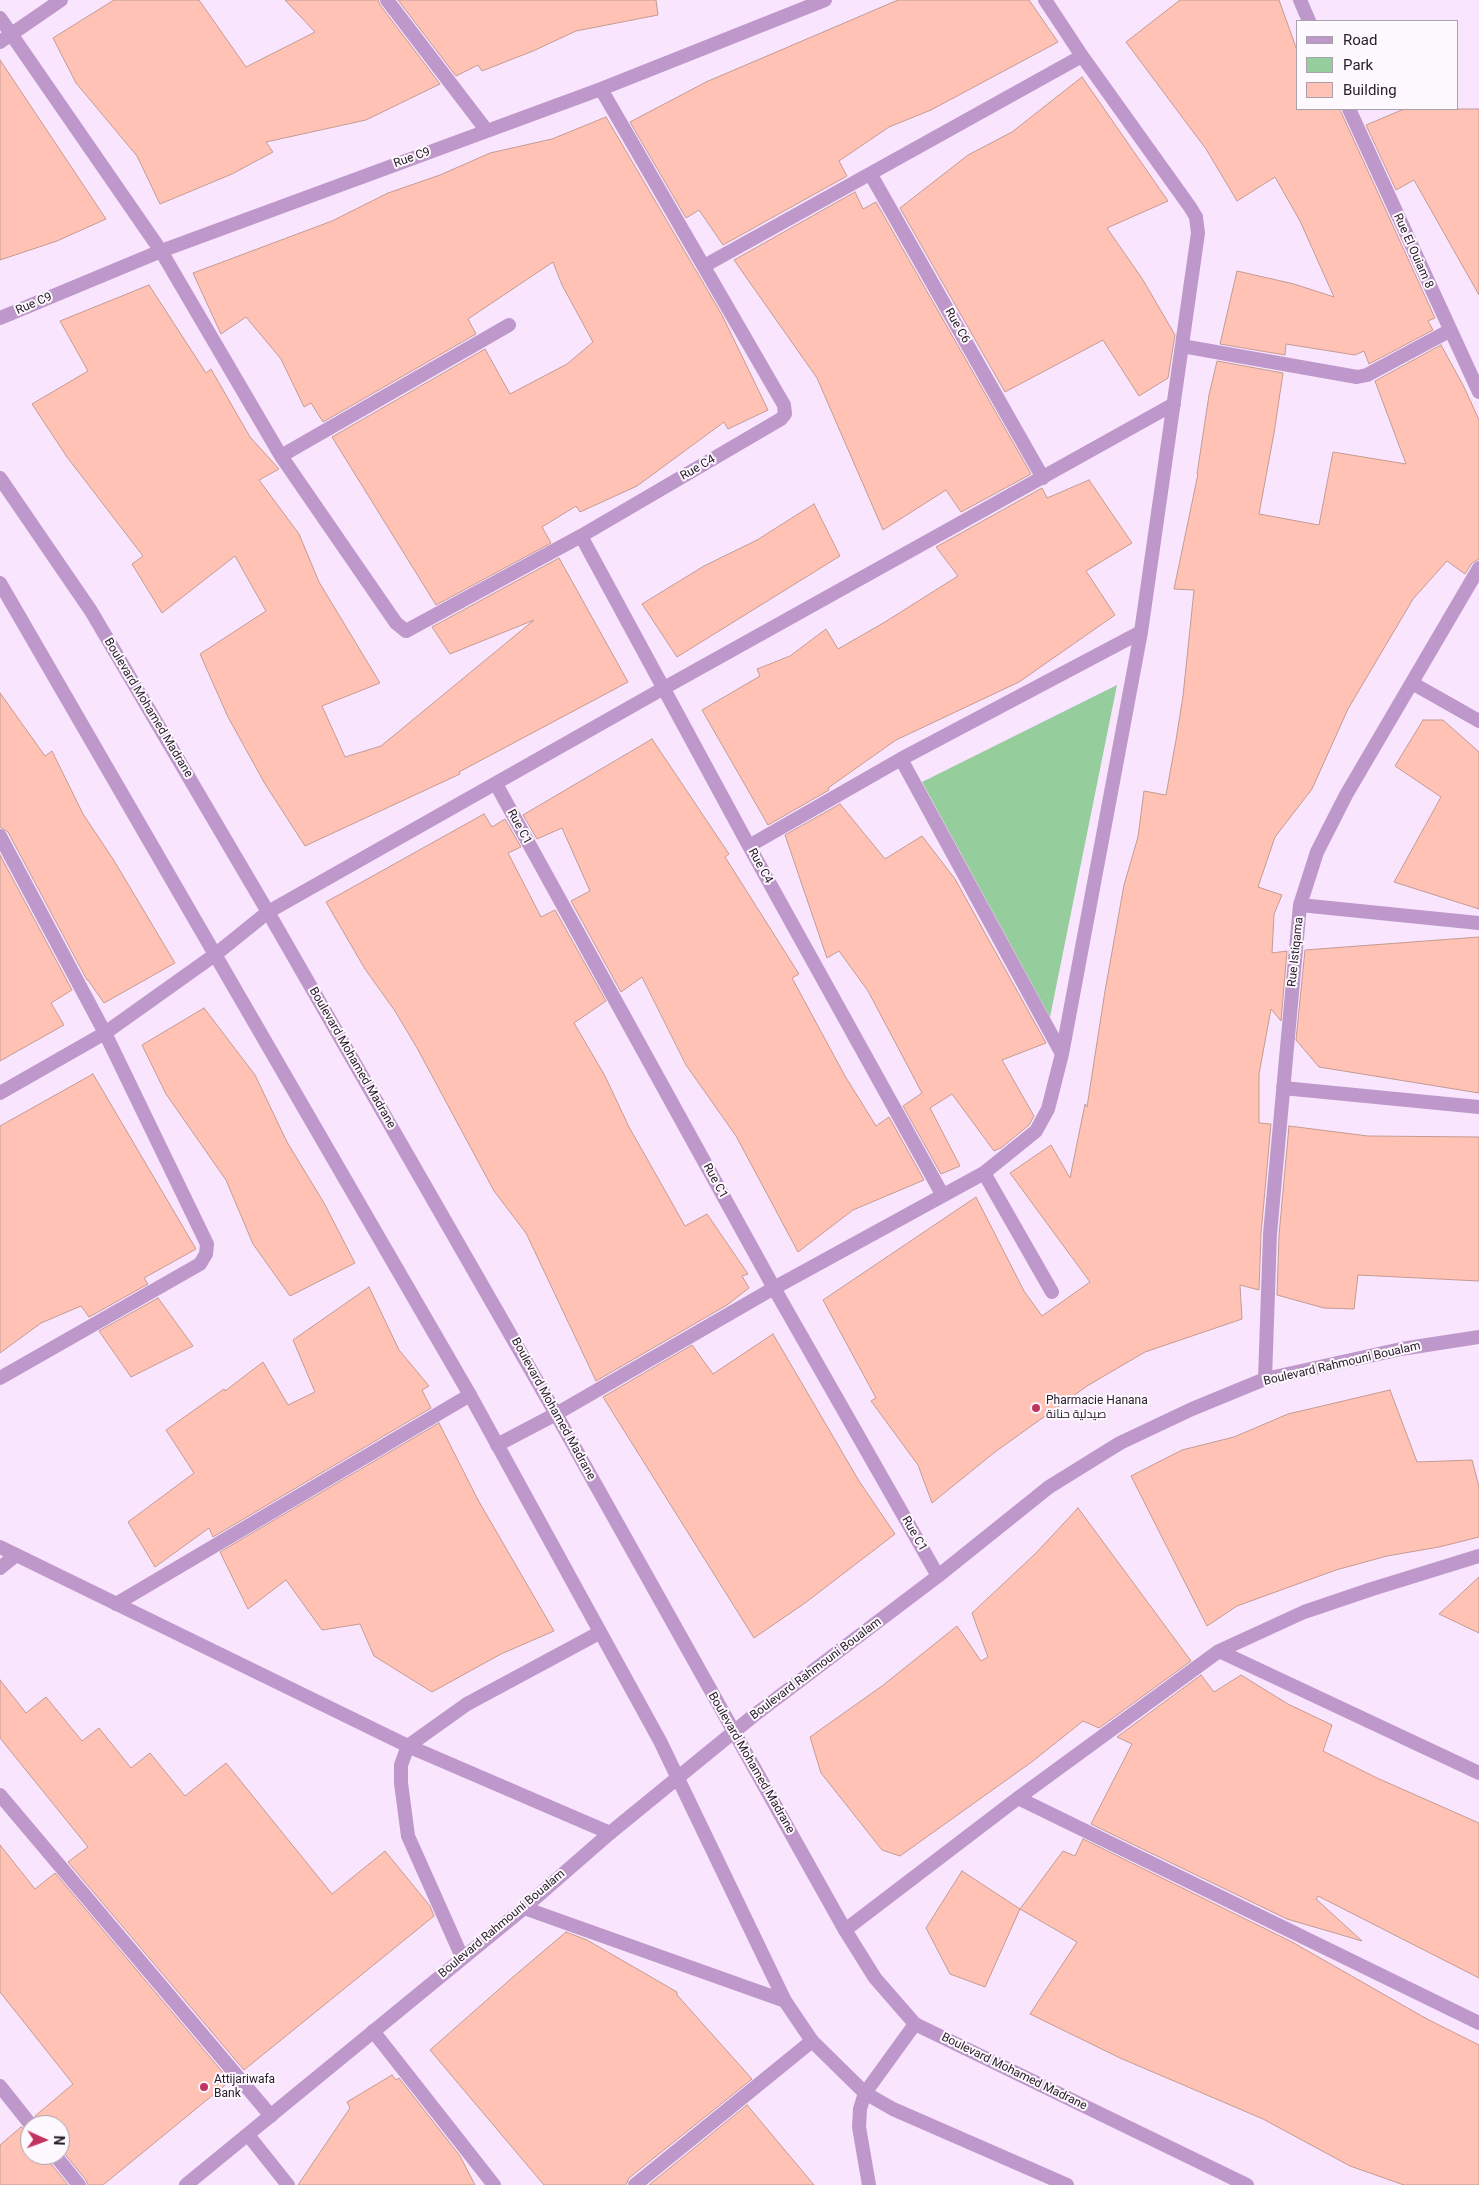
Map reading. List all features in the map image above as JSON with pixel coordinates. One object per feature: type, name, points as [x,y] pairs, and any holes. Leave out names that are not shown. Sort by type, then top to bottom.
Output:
[{"type":"street","points":[[6,38],[61,0]]},
{"type":"street","points":[[388,0],[487,131]]},
{"type":"street","name":"Rue C9","points":[[0,318],[161,251],[601,89],[825,0]]},
{"type":"street","points":[[496,1446],[556,1414],[774,1288],[942,1194],[984,1173],[1036,1131],[1048,1110],[1062,1054],[1141,632],[1198,233],[1196,217],[1190,207],[1082,56],[1045,0]]},
{"type":"street","points":[[1300,0],[1309,20]]},
{"type":"street","points":[[0,18],[6,38],[161,251],[281,456],[509,325]]},
{"type":"street","points":[[601,89],[704,266],[1082,56]]},
{"type":"street","name":"Rue El Ouiam 8","points":[[1349,110],[1449,331],[1479,392]]},
{"type":"street","name":"Rue C6","points":[[870,175],[1043,478]]},
{"type":"street","name":"Rue C4","points":[[281,456],[396,624],[406,631],[581,536],[781,419],[785,411],[784,405],[704,266]]},
{"type":"street","points":[[1182,346],[1357,377],[1368,375],[1449,331]]},
{"type":"street","points":[[0,1093],[105,1033],[216,954],[268,912],[664,688],[1174,404]]},
{"type":"street","name":"Boulevard Mohamed Madrane","points":[[0,478],[91,611],[268,912],[556,1414],[845,1930],[875,1978],[915,2024],[1247,2185]]},
{"type":"street","name":"Rue C4","points":[[581,536],[749,846],[942,1194]]},
{"type":"street","name":"Rue Istiqama","points":[[1266,1380],[1270,1234],[1300,905],[1317,852],[1346,795],[1479,568]]},
{"type":"street","points":[[0,583],[470,1395],[496,1446],[660,1741],[785,2001],[812,2041],[865,2093],[893,2109],[1067,2185]]},
{"type":"street","points":[[749,846],[901,759],[1141,632]]},
{"type":"street","points":[[1412,683],[1479,721]]},
{"type":"street","points":[[901,759],[1062,1054]]},
{"type":"street","name":"Rue C1","points":[[496,784],[774,1288],[938,1576]]},
{"type":"street","points":[[0,836],[105,1033],[207,1244],[206,1254],[200,1264],[0,1378]]},
{"type":"street","points":[[1300,905],[1479,923]]},
{"type":"street","points":[[1282,1088],[1479,1107]]},
{"type":"street","points":[[984,1173],[1052,1292]]},
{"type":"street","name":"Boulevard Rahmouni Boualam","points":[[186,2185],[524,1908],[610,1833],[733,1733],[938,1576],[1049,1487],[1120,1443],[1192,1409],[1266,1380],[1401,1349],[1479,1337]]},
{"type":"street","points":[[116,1604],[470,1395]]},
{"type":"street","points":[[0,1547],[408,1746],[610,1833]]},
{"type":"street","points":[[0,1568],[16,1555]]},
{"type":"street","points":[[845,1930],[1018,1798],[1219,1651],[1304,1612],[1479,1556]]},
{"type":"street","points":[[462,1957],[408,1836],[403,1809],[401,1764],[408,1746],[467,1704],[599,1633]]},
{"type":"street","points":[[1219,1651],[1479,1772]]},
{"type":"street","points":[[0,1795],[271,2116]]},
{"type":"street","points":[[1018,1798],[1479,2023]]},
{"type":"street","points":[[524,1908],[785,2001]]},
{"type":"street","points":[[869,2185],[859,2127],[860,2109],[865,2093],[915,2024]]},
{"type":"street","points":[[372,2031],[494,2185]]},
{"type":"street","points":[[635,2185],[812,2041]]},
{"type":"street","points":[[0,2086],[23,2115]]},
{"type":"street","points":[[248,2135],[288,2185]]},
{"type":"street","points":[[63,2165],[79,2185]]},
{"type":"green space","points":[[1117,685],[1050,1017],[922,782]]},
{"type":"building","points":[[114,0],[199,0],[246,67],[315,32],[285,0],[378,0],[440,84],[366,120],[266,142],[273,152],[232,174],[160,204],[137,156],[76,83],[53,38]]},
{"type":"building","points":[[398,0],[656,0],[658,15],[576,31],[533,51],[482,71],[478,65],[456,76]]},
{"type":"building","points":[[898,0],[1029,0],[1058,42],[931,110],[889,127],[839,161],[847,176],[723,245],[699,210],[686,218],[630,122],[706,82]]},
{"type":"building","points":[[1180,0],[1279,0],[1296,47],[1296,110],[1340,110],[1341,112],[1435,318],[1428,321],[1433,330],[1369,364],[1364,351],[1355,355],[1286,344],[1285,355],[1220,344],[1237,271],[1294,284],[1334,297],[1300,221],[1275,177],[1237,201],[1206,149],[1126,42]]},
{"type":"building","points":[[0,60],[106,219],[57,241],[0,260]]},
{"type":"building","points":[[1082,77],[1168,201],[1107,228],[1143,280],[1175,335],[1168,378],[1139,396],[1103,340],[1005,392],[900,208],[968,155],[1012,132]]},
{"type":"building","points":[[1479,109],[1479,295],[1414,180],[1396,190],[1366,125],[1402,110]]},
{"type":"building","points":[[606,117],[722,315],[768,410],[728,429],[724,422],[637,486],[580,512],[576,506],[542,527],[551,543],[436,605],[332,437],[485,349],[510,394],[567,364],[593,342],[562,285],[553,262],[468,319],[476,334],[323,422],[311,403],[304,407],[281,359],[246,317],[221,334],[193,273],[332,221],[388,193],[440,175],[490,153],[552,139]]},
{"type":"building","points":[[855,192],[863,209],[876,202],[1031,474],[961,512],[946,490],[883,530],[817,378],[734,260]]},
{"type":"building","points":[[149,285],[206,373],[211,369],[250,437],[279,469],[259,480],[299,534],[319,582],[380,683],[322,706],[345,757],[381,746],[534,620],[450,654],[432,627],[559,558],[628,682],[459,772],[460,774],[305,846],[265,784],[228,717],[200,654],[266,611],[235,556],[162,613],[132,564],[143,556],[67,457],[32,404],[88,371],[60,321]]},
{"type":"building","points":[[1441,345],[1464,387],[1479,420],[1479,559],[1472,563],[1465,574],[1447,561],[1413,599],[1348,709],[1312,789],[1275,837],[1258,887],[1282,895],[1274,914],[1272,953],[1287,951],[1281,1021],[1271,1009],[1259,1074],[1259,1123],[1271,1124],[1261,1234],[1259,1290],[1240,1285],[1242,1319],[1145,1352],[1087,1386],[995,1452],[932,1503],[918,1465],[871,1401],[876,1398],[823,1300],[976,1197],[1024,1291],[1042,1316],[1090,1282],[1010,1173],[1051,1145],[1070,1178],[1085,1104],[1087,1107],[1124,885],[1138,837],[1144,791],[1166,795],[1176,740],[1183,696],[1194,590],[1174,589],[1198,474],[1209,395],[1217,361],[1283,373],[1259,514],[1319,525],[1333,452],[1406,464],[1375,381]]},
{"type":"building","points":[[1089,480],[1132,543],[1086,571],[1115,615],[1019,682],[896,740],[828,788],[829,790],[768,825],[702,710],[760,676],[757,669],[790,656],[826,629],[838,649],[958,576],[936,547],[1042,488],[1047,498]]},
{"type":"building","points":[[814,504],[840,556],[677,657],[642,604],[704,566],[757,540]]},
{"type":"building","points":[[0,693],[45,756],[52,751],[83,814],[113,859],[175,963],[104,1003],[87,980],[8,832],[0,827]]},
{"type":"building","points":[[1423,720],[1443,720],[1479,752],[1479,909],[1394,882],[1441,797],[1395,766]]},
{"type":"building","points":[[652,739],[729,854],[725,857],[799,974],[792,978],[845,1076],[876,1126],[889,1117],[924,1180],[853,1210],[798,1252],[736,1136],[686,1065],[642,977],[621,992],[571,901],[590,891],[562,828],[537,839],[523,815]]},
{"type":"building","points":[[840,804],[885,859],[922,836],[955,879],[1046,1043],[1002,1060],[1034,1116],[1029,1125],[1001,1148],[994,1151],[952,1094],[930,1108],[960,1166],[941,1174],[903,1106],[922,1093],[868,991],[839,951],[827,958],[785,835]]},
{"type":"building","points":[[484,814],[492,827],[505,819],[521,847],[508,853],[541,917],[555,910],[606,1001],[574,1023],[605,1076],[629,1127],[685,1226],[707,1214],[748,1274],[742,1276],[749,1288],[727,1305],[596,1381],[526,1233],[494,1191],[417,1048],[395,1011],[365,969],[326,902]]},
{"type":"building","points":[[0,855],[72,990],[51,1003],[64,1025],[0,1061]]},
{"type":"building","points":[[1479,937],[1479,1093],[1319,1067],[1296,1040],[1305,950]]},
{"type":"building","points":[[204,1008],[255,1075],[287,1142],[324,1203],[355,1263],[290,1296],[253,1244],[226,1180],[166,1094],[142,1045]]},
{"type":"building","points":[[93,1074],[196,1249],[144,1278],[148,1284],[89,1317],[81,1306],[41,1323],[0,1353],[0,1126]]},
{"type":"building","points":[[1289,1126],[1368,1136],[1479,1137],[1479,1281],[1358,1275],[1354,1309],[1324,1308],[1277,1295],[1279,1235]]},
{"type":"building","points":[[369,1287],[399,1350],[429,1386],[422,1390],[431,1408],[213,1537],[209,1528],[155,1567],[128,1522],[194,1473],[166,1430],[224,1389],[225,1391],[263,1362],[288,1405],[315,1392],[293,1340]]},
{"type":"building","points":[[158,1298],[193,1346],[131,1377],[99,1331]]},
{"type":"building","points":[[773,1334],[859,1481],[895,1534],[805,1603],[754,1638],[603,1397],[692,1345],[713,1374]]},
{"type":"building","points":[[1390,1390],[1417,1462],[1472,1460],[1479,1487],[1479,1537],[1439,1547],[1387,1556],[1336,1570],[1237,1606],[1207,1626],[1131,1476],[1182,1450],[1234,1437],[1288,1414]]},
{"type":"building","points":[[439,1423],[478,1500],[554,1631],[501,1654],[432,1692],[374,1656],[360,1624],[322,1630],[286,1580],[248,1609],[220,1552]]},
{"type":"building","points":[[1078,1508],[1191,1661],[1099,1728],[1083,1721],[1033,1761],[900,1856],[882,1850],[821,1773],[810,1737],[882,1686],[957,1626],[981,1661],[988,1657],[972,1613],[1036,1553]]},
{"type":"building","points":[[1479,1577],[1479,1633],[1439,1614]]},
{"type":"building","points":[[1201,1675],[1214,1692],[1241,1675],[1288,1704],[1332,1725],[1323,1751],[1377,1778],[1479,1823],[1479,1978],[1318,1896],[1316,1899],[1362,1941],[1287,1919],[1091,1824],[1132,1744],[1117,1737]]},
{"type":"building","points":[[0,1680],[26,1713],[46,1697],[82,1741],[99,1728],[131,1768],[150,1753],[185,1796],[226,1763],[332,1894],[385,1851],[430,1906],[434,1916],[244,2070],[68,1862],[88,1847],[0,1738]]},
{"type":"building","points":[[1083,1839],[1292,1942],[1427,2019],[1479,2045],[1479,2185],[1404,2185],[1350,2166],[1263,2119],[1120,2058],[1030,2014],[1077,1942],[1020,1909],[1063,1851],[1075,1856]]},
{"type":"building","points":[[0,1845],[35,1889],[55,1873],[230,2081],[103,2185],[88,2185],[70,2160],[70,2115],[36,2115],[73,2084],[0,1992]]},
{"type":"building","points":[[962,1871],[1020,1909],[985,1987],[950,1974],[926,1928]]},
{"type":"building","points":[[566,1932],[587,1940],[677,1992],[677,1995],[752,2079],[629,2178],[626,2185],[544,2185],[430,2050]]},
{"type":"building","points":[[392,2075],[396,2080],[399,2078],[460,2156],[475,2185],[298,2185],[350,2108],[347,2102]]},
{"type":"building","points":[[747,2105],[814,2185],[649,2185]]},
{"type":"building","points":[[20,2128],[20,2165],[52,2165],[68,2185],[0,2185],[0,2145]]},
{"type":"place","name":"Pharmacie Hanana صيدلية حنانة","points":[[1036,1408]]},
{"type":"place","name":"Attijariwafa Bank","points":[[204,2087]]}]
